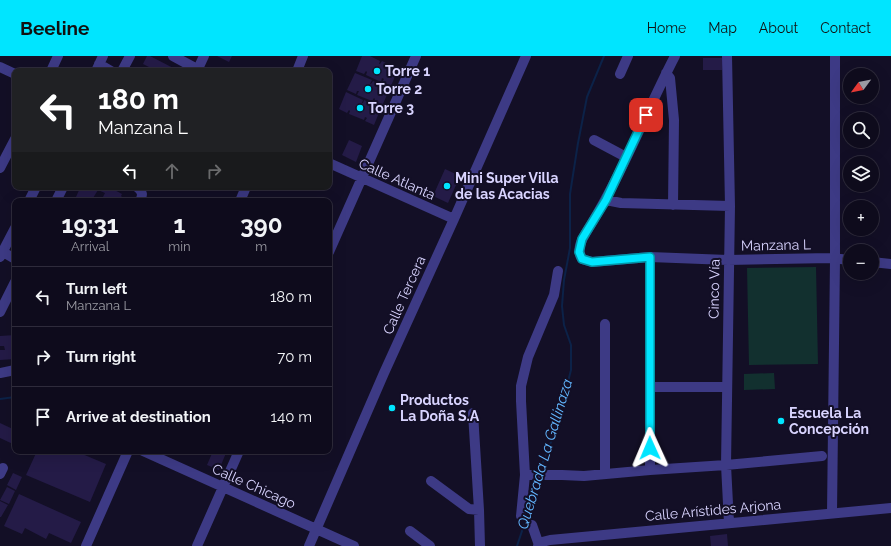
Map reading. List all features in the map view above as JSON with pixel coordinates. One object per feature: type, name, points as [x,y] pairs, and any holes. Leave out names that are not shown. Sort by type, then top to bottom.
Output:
[{"type":"street","points":[[52,68],[58,56]]},
{"type":"street","points":[[124,68],[130,56]]},
{"type":"street","points":[[173,56],[194,68]]},
{"type":"street","points":[[198,68],[204,56]]},
{"type":"street","points":[[298,68],[303,56]]},
{"type":"street","points":[[332,245],[416,56]]},
{"type":"street","name":"Calle Tercera","points":[[309,546],[526,56]]},
{"type":"street","points":[[620,74],[628,56]]},
{"type":"street","points":[[675,56],[606,200],[621,203],[730,206]]},
{"type":"street","name":"Cinco Vía","points":[[727,56],[730,206],[726,465],[728,523]]},
{"type":"street","points":[[832,513],[830,259],[835,56]]},
{"type":"street","points":[[0,67],[12,73]]},
{"type":"street","points":[[666,73],[670,78],[674,120],[673,205]]},
{"type":"street","points":[[594,140],[626,157]]},
{"type":"street","points":[[0,168],[12,145]]},
{"type":"street","name":"Calle Atlanta","points":[[332,165],[454,219]]},
{"type":"street","name":"Manzana L","points":[[606,200],[582,239],[579,252],[582,259],[592,262],[650,257],[728,260],[843,260]]},
{"type":"street","points":[[12,240],[3,252],[12,257]]},
{"type":"street","points":[[650,257],[650,470]]},
{"type":"street","points":[[879,263],[891,264]]},
{"type":"street","points":[[522,516],[528,475],[521,386],[528,357],[554,295],[558,271]]},
{"type":"street","points":[[0,312],[12,288]]},
{"type":"street","points":[[605,324],[605,474]]},
{"type":"street","points":[[0,372],[12,370]]},
{"type":"street","points":[[650,387],[727,387]]},
{"type":"street","points":[[473,413],[480,546]]},
{"type":"street","points":[[86,546],[127,454]]},
{"type":"street","name":"Calle Chicago","points":[[149,454],[354,546]]},
{"type":"street","points":[[197,546],[238,454]]},
{"type":"street","points":[[528,475],[584,476],[822,456]]},
{"type":"street","points":[[431,481],[469,509],[479,510]]},
{"type":"street","name":"Calle Arístides Arjona","points":[[539,545],[542,542],[550,540],[891,508]]},
{"type":"street","points":[[532,525],[539,545]]},
{"type":"street","points":[[410,531],[430,546]]},
{"type":"green space","points":[[816,267],[818,364],[749,365],[747,268]]},
{"type":"green space","points":[[774,373],[775,389],[744,390],[744,374]]},
{"type":"building","points":[[147,56],[150,56],[173,68],[151,68],[143,64]]},
{"type":"building","points":[[217,56],[232,56],[229,62]]},
{"type":"building","name":"Torre 1","points":[[362,56],[370,56],[380,61],[379,64],[382,61],[398,69],[391,86],[382,82],[384,79],[382,78],[381,82],[366,75],[366,71],[364,74],[356,71]]},
{"type":"building","points":[[703,58],[723,58],[722,70],[703,70]]},
{"type":"building","name":"Torre 2","points":[[355,73],[372,80],[370,84],[373,81],[390,88],[382,106],[374,102],[374,98],[372,101],[357,95],[359,91],[357,91],[356,94],[347,90]]},
{"type":"building","name":"Torre 3","points":[[346,92],[363,100],[362,103],[364,100],[381,108],[374,125],[365,121],[367,118],[365,117],[364,120],[349,114],[349,110],[347,113],[339,109]]},
{"type":"building","points":[[349,140],[362,146],[356,162],[342,155]]},
{"type":"building","name":"Mini Super Villa de las Acacias","points":[[445,169],[460,176],[448,203],[433,196]]},
{"type":"building","points":[[79,190],[98,190],[93,198],[76,197]]},
{"type":"building","points":[[98,190],[115,190],[122,194],[122,197],[102,198],[105,193]]},
{"type":"building","points":[[12,335],[12,359],[0,360],[0,350],[5,350],[4,346],[0,346],[0,336]]},
{"type":"building","points":[[0,423],[12,429],[12,444],[0,438]]},
{"type":"building","points":[[36,454],[82,454],[106,464],[90,502],[26,475]]},
{"type":"building","points":[[212,454],[226,454],[219,470],[207,465]]},
{"type":"building","points":[[13,473],[22,477],[16,490],[7,485]]},
{"type":"building","points":[[7,487],[15,491],[9,504],[0,500]]},
{"type":"building","points":[[19,494],[81,522],[71,543],[49,533],[46,539],[25,528],[22,534],[4,526]]},
{"type":"building","points":[[0,501],[8,505],[1,517],[0,517]]},
{"type":"building","points":[[727,534],[728,546],[711,546],[710,536]]},
{"type":"waterway","name":"Quebrada La Gallinaza","points":[[539,472],[555,432],[571,370],[571,345],[564,325],[562,306],[564,280],[570,248],[570,194],[587,97],[604,56]]},
{"type":"waterway","points":[[0,399],[12,397]]},
{"type":"waterway","name":"Quebrada La Gallinaza","points":[[517,546],[530,507],[537,478]]},
{"type":"place","name":"Torre 1","points":[[377,71]]},
{"type":"place","name":"Torre 2","points":[[368,89]]},
{"type":"place","name":"Torre 3","points":[[360,108]]},
{"type":"place","name":"Mini Super Villa de las Acacias","points":[[447,186]]},
{"type":"place","name":"Productos La Doña S.A","points":[[392,408]]},
{"type":"place","name":"Escuela La Concepción","points":[[781,421]]},
{"type":"route","points":[[646,115],[606,200],[582,239],[579,252],[582,259],[587,262],[650,257],[650,448]]}]
